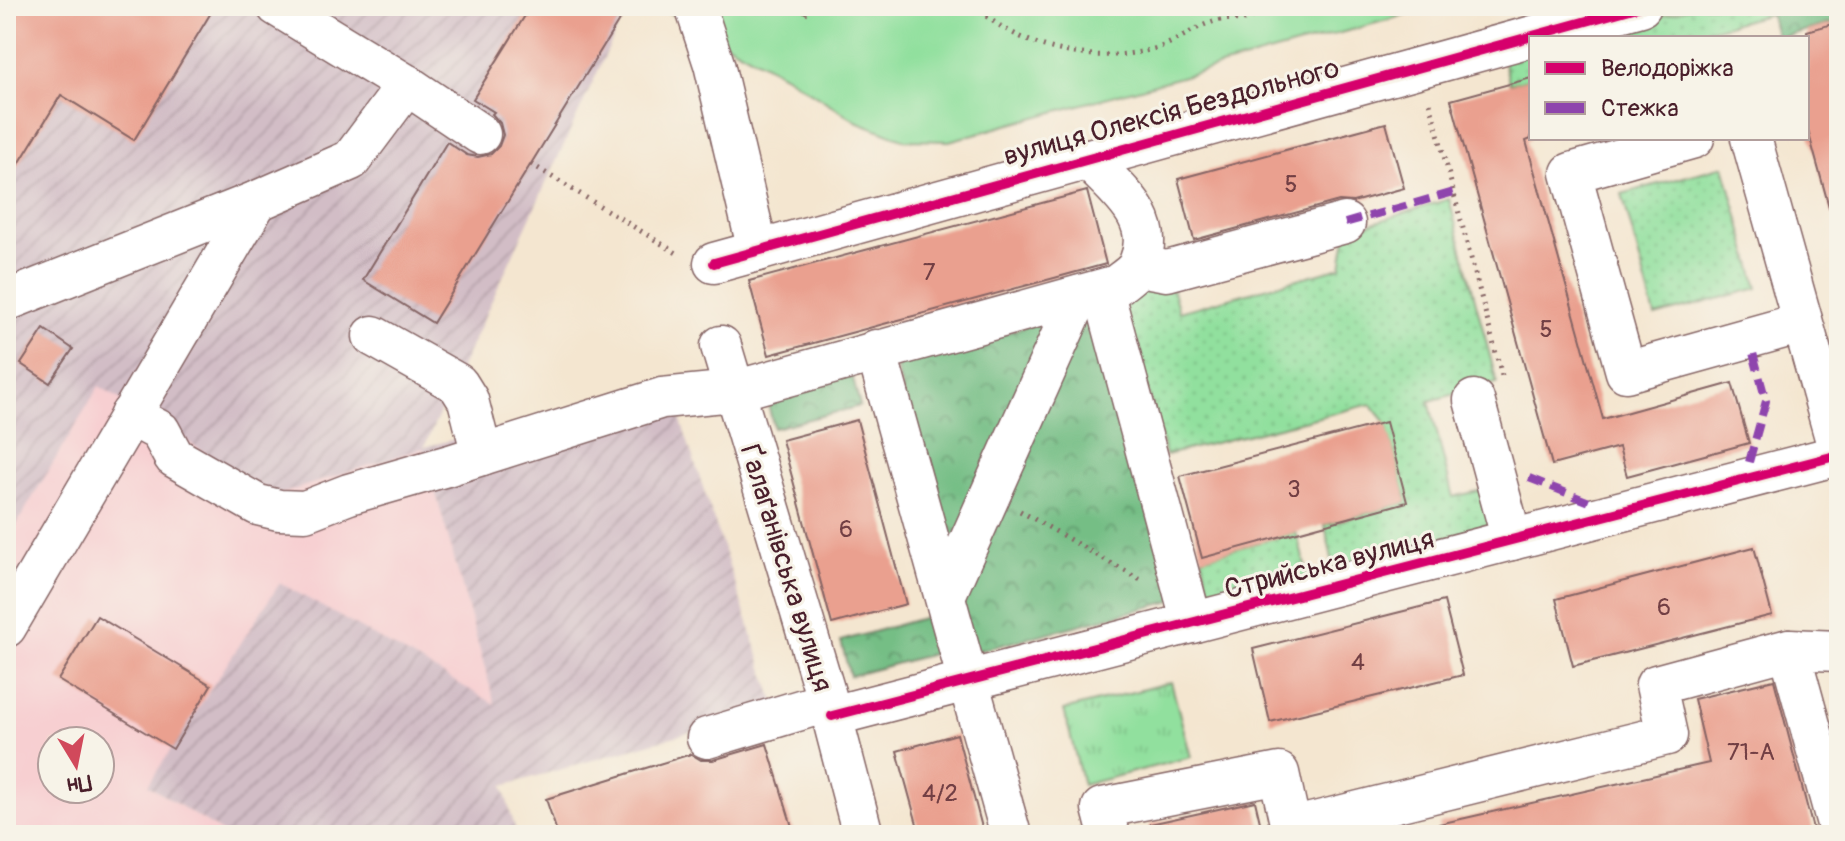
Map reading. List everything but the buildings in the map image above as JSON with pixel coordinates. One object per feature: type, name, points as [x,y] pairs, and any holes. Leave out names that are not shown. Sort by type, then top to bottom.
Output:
[{"type":"street","points":[[277,6],[407,85],[480,134]]},
{"type":"street","points":[[695,6],[714,64],[758,251]]},
{"type":"street","name":"вулиця Олексія Бездольного","points":[[1533,36],[1641,6]]},
{"type":"street","name":"вулиця Олексія Бездольного","points":[[700,261],[758,251],[1529,37]]},
{"type":"street","points":[[6,301],[351,160],[407,85]]},
{"type":"street","points":[[1687,140],[1571,173],[1626,372],[1802,323]]},
{"type":"street","points":[[1752,140],[1839,454]]},
{"type":"street","points":[[130,415],[160,431],[174,457],[258,505],[305,511],[349,494],[662,398],[734,391],[1117,285],[1139,266],[1146,236],[1140,216],[1088,159]]},
{"type":"street","points":[[6,627],[257,201]]},
{"type":"street","points":[[1139,266],[1167,271],[1345,223]]},
{"type":"street","points":[[945,596],[990,494],[1091,293]]},
{"type":"street","points":[[1091,293],[1189,614]]},
{"type":"street","points":[[373,336],[458,384],[468,400],[482,455]]},
{"type":"street","name":"Ґалаґанівська вулиця","points":[[721,346],[829,709],[863,835]]},
{"type":"street","points":[[876,350],[1011,835]]},
{"type":"street","points":[[1490,394],[1512,540]]},
{"type":"street","name":"Стрийська вулиця","points":[[707,738],[968,681],[1189,614],[1512,540],[1839,454]]},
{"type":"street","points":[[1789,649],[1839,831]]},
{"type":"street","points":[[1109,835],[1102,808],[1279,773],[1291,828],[1667,735],[1656,685],[1789,649],[1839,651]]},
{"type":"path","points":[[805,14],[810,6]]},
{"type":"path","points":[[974,6],[1006,30],[1034,43],[1064,52],[1095,56],[1157,48],[1213,21],[1249,20],[1257,6]]},
{"type":"path","points":[[1421,67],[1490,394]]},
{"type":"path","points":[[531,164],[700,261]]},
{"type":"path","points":[[990,494],[1189,614]]},
{"type":"shaded area","points":[[6,6],[433,323],[423,448],[496,705],[148,785],[226,835],[6,835]]},
{"type":"shaded area","points":[[6,6],[628,6],[424,447],[669,385],[776,707],[503,786],[517,835],[226,835],[148,785],[280,583],[495,704],[423,448],[274,496],[99,386],[6,542]]},
{"type":"green space","points":[[657,6],[1438,6],[949,141],[905,140],[858,122],[784,75]]},
{"type":"green space","points":[[1696,6],[1800,6],[1686,36],[1587,36]]},
{"type":"green space","points":[[1800,6],[1839,6],[1839,25],[1838,22],[1776,36],[1770,13]]},
{"type":"green space","points":[[1529,52],[1529,79],[1510,84],[1503,59]]},
{"type":"green space","points":[[1724,166],[1758,288],[1655,316],[1622,194]]},
{"type":"green space","points":[[1449,199],[1497,383],[1429,401],[1453,497],[1491,488],[1500,526],[1334,569],[1325,525],[1407,502],[1385,421],[1371,404],[1166,455],[1120,295],[1170,281],[1179,312],[1341,267],[1347,231]]},
{"type":"green space","points":[[1098,305],[1176,600],[970,653],[896,366]]},
{"type":"green space","points":[[851,371],[860,406],[774,428],[765,393]]},
{"type":"green space","points":[[1296,532],[1308,576],[1212,600],[1202,558]]},
{"type":"green space","points":[[926,617],[936,653],[850,676],[841,641]]},
{"type":"green space","points":[[1171,682],[1191,757],[1083,785],[1064,710]]},
{"type":"marked path","points":[[1345,223],[1454,192]]},
{"type":"marked path","points":[[1749,462],[1766,401],[1753,353]]},
{"type":"marked path","points":[[1529,478],[1592,503]]},
{"type":"cycle path","points":[[1533,36],[1641,6]]},
{"type":"cycle path","points":[[714,263],[1529,37]]},
{"type":"cycle path","points":[[832,716],[1839,455]]}]
